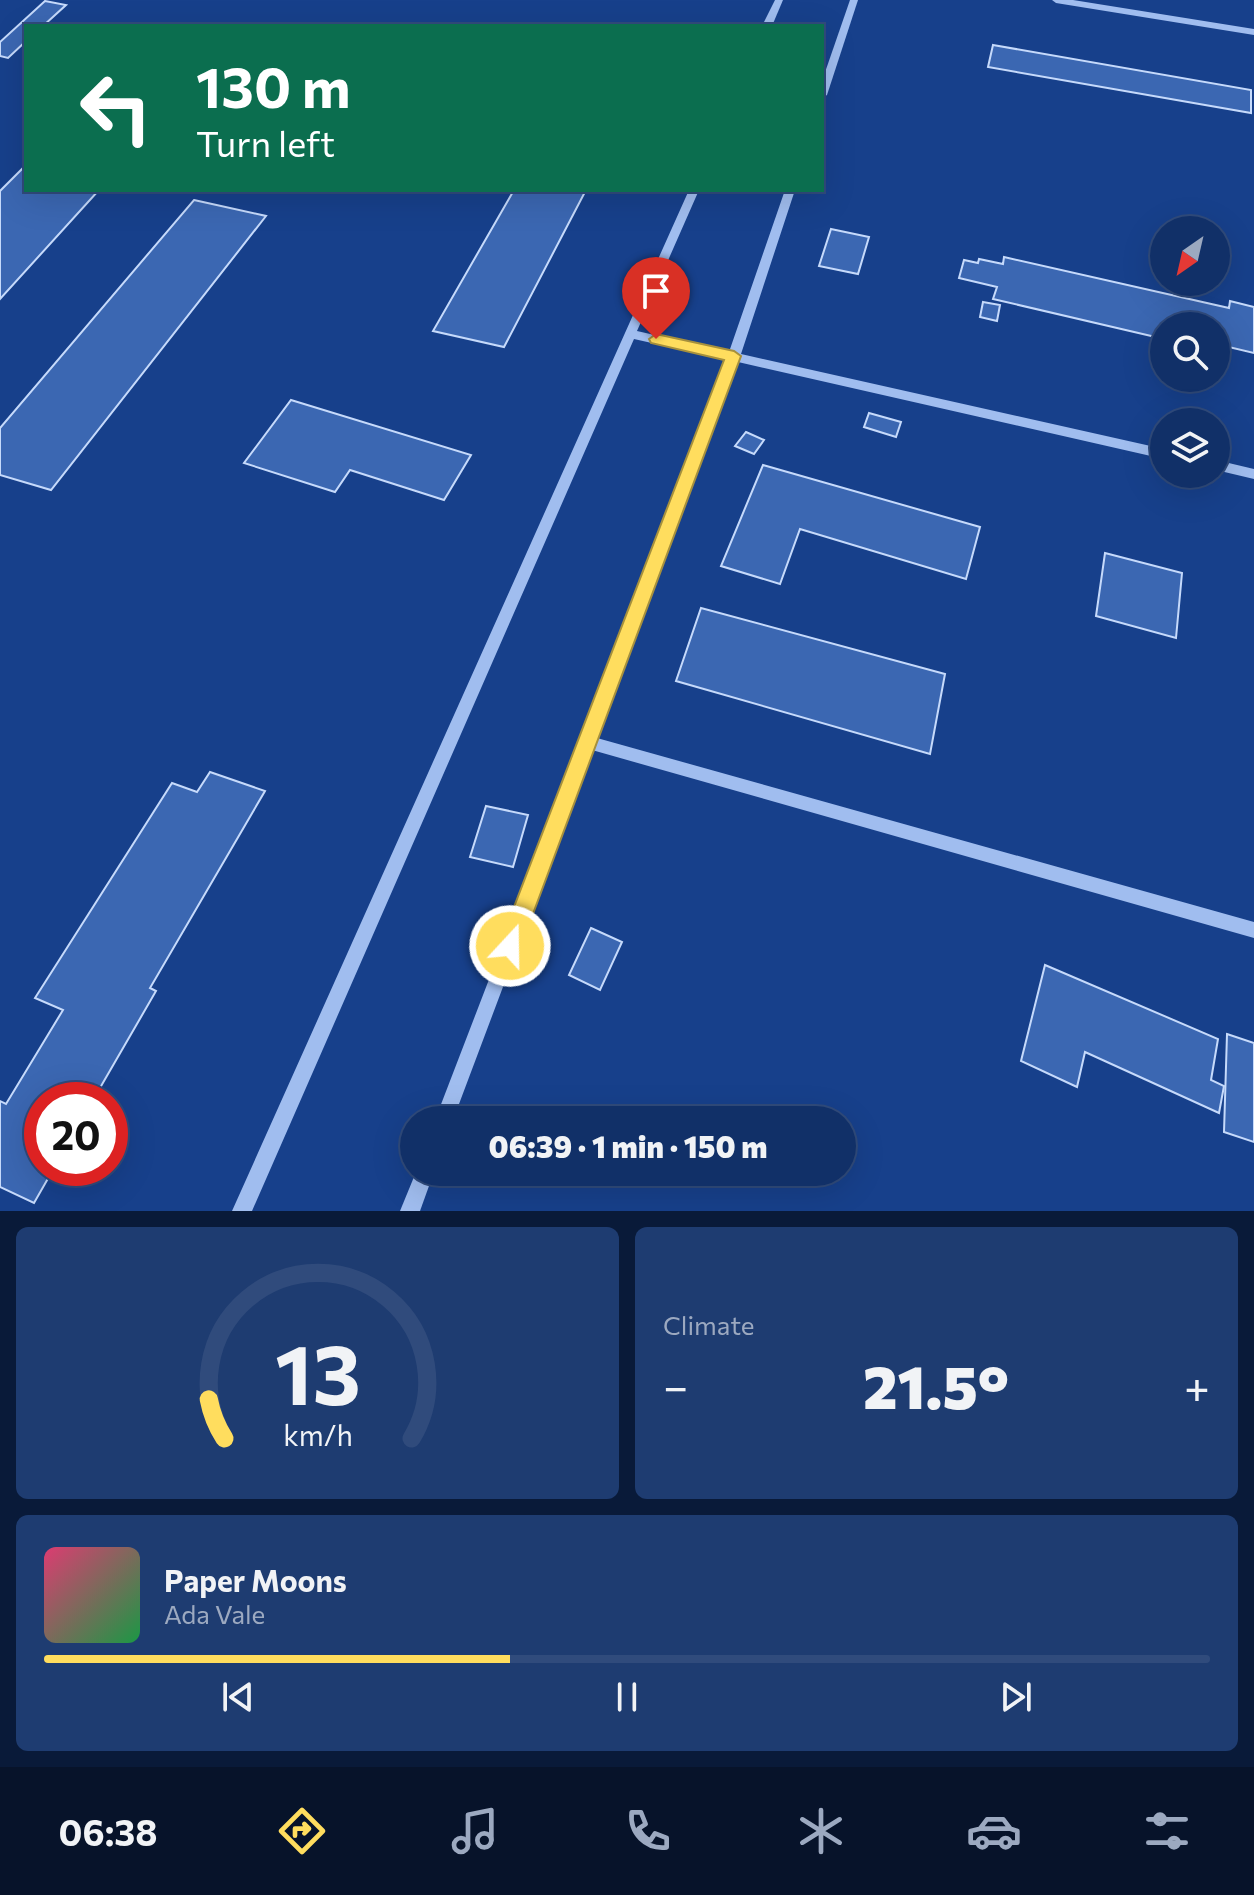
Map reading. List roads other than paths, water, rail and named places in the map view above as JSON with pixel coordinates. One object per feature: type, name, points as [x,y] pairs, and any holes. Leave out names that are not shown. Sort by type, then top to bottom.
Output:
[{"type":"lane","points":[[768,24],[779,0]]},
{"type":"lane","points":[[824,89],[854,0]]},
{"type":"lane","points":[[1056,0],[1254,32]]},
{"type":"lane","points":[[1140,13],[1142,0]]},
{"type":"lane","points":[[242,1211],[693,192]]},
{"type":"lane","points":[[449,1106],[734,356],[789,192]]},
{"type":"lane","points":[[631,334],[1150,451]]},
{"type":"lane","points":[[1230,468],[1254,474]]},
{"type":"lane","points":[[587,742],[1254,930]]},
{"type":"lane","points":[[410,1211],[420,1186]]}]
